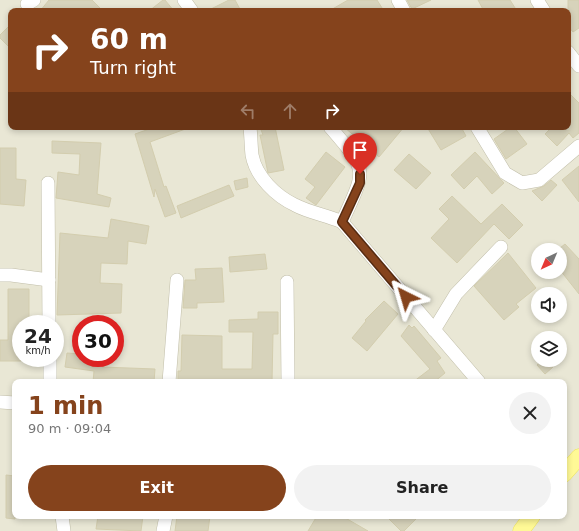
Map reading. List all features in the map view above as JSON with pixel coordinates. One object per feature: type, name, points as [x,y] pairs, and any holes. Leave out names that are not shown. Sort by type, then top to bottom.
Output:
[{"type":"main road","points":[[567,471],[579,457]]},
{"type":"main road","points":[[521,531],[530,519]]},
{"type":"street","points":[[571,56],[579,66]]},
{"type":"street","points":[[250,130],[252,156],[262,177],[276,194],[296,206],[330,216],[342,222],[476,379]]},
{"type":"street","points":[[333,130],[352,153],[360,166],[360,183],[342,222]]},
{"type":"street","points":[[479,130],[505,172],[522,183],[539,180],[579,146]]},
{"type":"street","points":[[48,184],[49,315]]},
{"type":"street","points":[[434,330],[456,294],[501,247]]},
{"type":"street","points":[[0,276],[11,274],[50,280]]},
{"type":"street","points":[[169,379],[177,280]]},
{"type":"street","points":[[287,282],[288,379]]},
{"type":"street","points":[[50,367],[50,379]]},
{"type":"street","points":[[0,402],[12,403]]},
{"type":"street","points":[[62,519],[64,531]]},
{"type":"street","points":[[163,531],[165,519]]},
{"type":"shaded area","points":[[0,0],[579,0],[579,531],[0,531]]},
{"type":"building","points":[[49,0],[92,0],[100,8],[42,8]]},
{"type":"building","points":[[165,0],[172,8],[153,8]]},
{"type":"building","points":[[229,0],[235,0],[239,8],[213,8]]},
{"type":"building","points":[[348,0],[377,0],[382,8],[334,8]]},
{"type":"building","points":[[407,0],[431,0],[414,8],[411,8]]},
{"type":"building","points":[[478,0],[510,0],[515,8],[482,8]]},
{"type":"building","points":[[568,0],[579,0],[579,28],[573,32],[571,30],[571,8],[568,8]]},
{"type":"building","points":[[8,27],[8,46],[0,38],[0,35]]},
{"type":"building","points":[[571,95],[579,103],[579,133],[573,138],[569,133],[557,146],[545,134],[549,130],[571,130]]},
{"type":"building","points":[[146,130],[183,130],[150,142],[164,187],[166,186],[176,213],[165,217],[155,189],[154,197],[135,134]]},
{"type":"building","points":[[261,130],[276,130],[284,170],[268,173],[260,135],[263,135]]},
{"type":"building","points":[[348,130],[402,130],[379,157]]},
{"type":"building","points":[[429,130],[463,130],[466,136],[441,150]]},
{"type":"building","points":[[507,130],[516,130],[527,144],[506,159],[494,139]]},
{"type":"building","points":[[52,141],[101,143],[97,194],[111,198],[109,207],[56,198],[58,172],[79,175],[80,154],[52,153]]},
{"type":"building","points":[[0,148],[16,148],[16,179],[26,180],[24,206],[0,204]]},
{"type":"building","points":[[326,152],[345,167],[316,205],[306,198],[315,187],[305,179]]},
{"type":"building","points":[[475,152],[504,183],[492,194],[477,176],[464,189],[451,175]]},
{"type":"building","points":[[409,154],[431,173],[416,189],[394,170]]},
{"type":"building","points":[[579,166],[579,202],[562,180]]},
{"type":"building","points":[[247,178],[248,187],[236,190],[234,181]]},
{"type":"building","points":[[551,180],[557,185],[542,201],[532,191],[544,186]]},
{"type":"building","points":[[229,185],[234,196],[181,218],[177,206]]},
{"type":"building","points":[[452,196],[481,224],[502,204],[523,225],[509,239],[494,224],[457,263],[431,238],[449,219],[439,209]]},
{"type":"building","points":[[111,219],[149,226],[146,244],[128,241],[127,264],[101,263],[100,283],[122,284],[121,313],[57,315],[60,233],[108,238]]},
{"type":"building","points":[[567,246],[579,259],[579,294],[567,279]]},
{"type":"building","points":[[508,253],[535,287],[531,287],[531,292],[516,304],[519,307],[504,320],[474,286]]},
{"type":"building","points":[[265,254],[267,269],[230,272],[229,257]]},
{"type":"building","points":[[222,268],[224,302],[197,303],[197,308],[183,308],[185,280],[196,280],[195,269]]},
{"type":"building","points":[[8,289],[29,289],[29,315],[12,315],[12,361],[0,361],[0,340],[8,340]]},
{"type":"building","points":[[384,301],[398,314],[367,351],[352,338],[366,321],[365,320]]},
{"type":"building","points":[[258,312],[278,312],[278,334],[273,334],[272,379],[178,379],[178,371],[181,371],[182,335],[222,336],[222,369],[252,369],[253,332],[229,332],[229,320],[258,319]]},
{"type":"building","points":[[409,325],[412,328],[414,326],[441,358],[437,361],[445,373],[438,379],[417,379],[430,369],[401,336]]},
{"type":"building","points":[[67,353],[72,353],[72,367],[155,369],[154,379],[93,379],[94,371],[65,367]]},
{"type":"building","points":[[539,367],[553,367],[545,374]]},
{"type":"building","points":[[6,475],[12,476],[12,519],[6,518]]},
{"type":"building","points":[[98,519],[143,519],[141,531],[96,529]]},
{"type":"building","points":[[177,519],[210,519],[208,531],[175,531]]},
{"type":"building","points":[[315,519],[347,519],[368,531],[308,531]]},
{"type":"building","points":[[389,519],[416,519],[404,531],[401,531]]},
{"type":"route","points":[[360,174],[360,183],[342,222],[406,297]]}]
